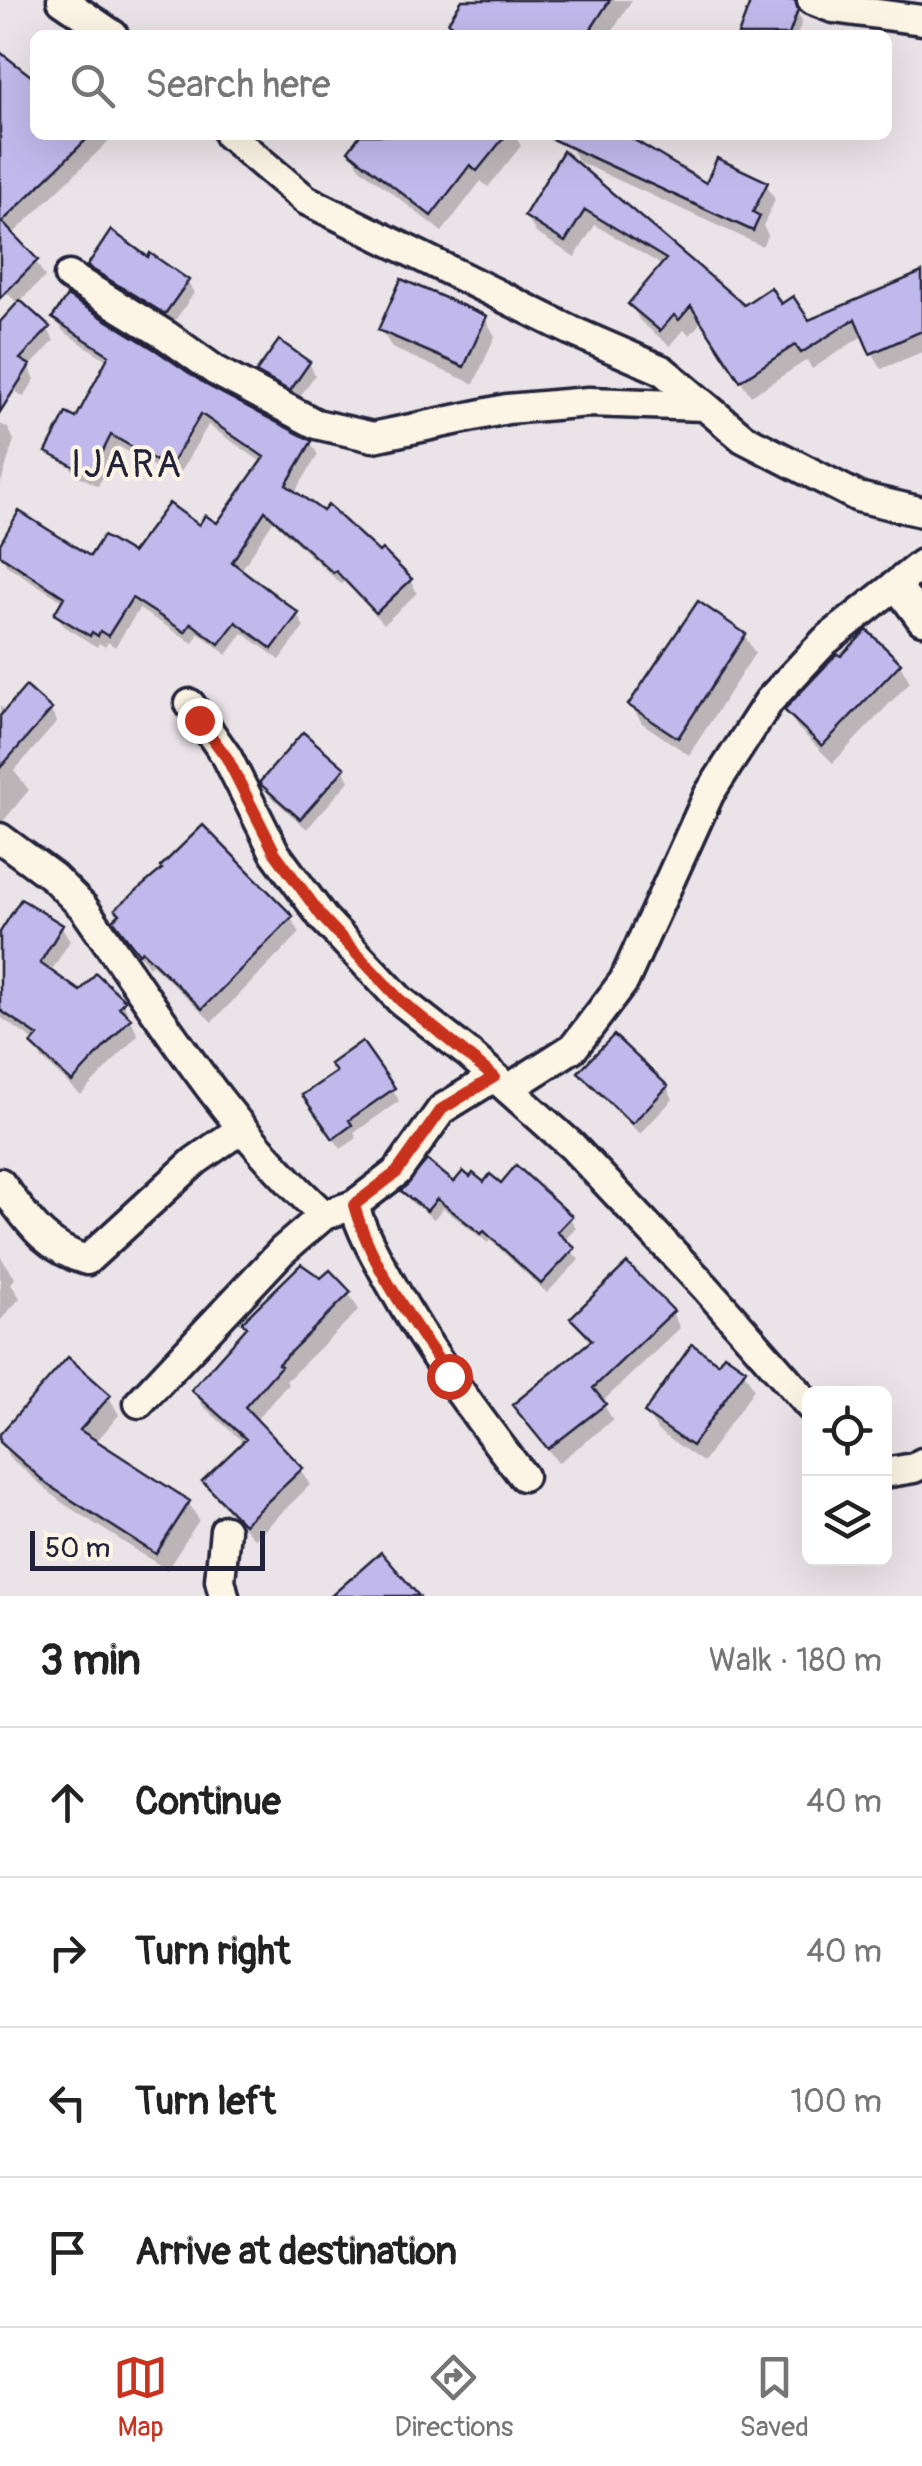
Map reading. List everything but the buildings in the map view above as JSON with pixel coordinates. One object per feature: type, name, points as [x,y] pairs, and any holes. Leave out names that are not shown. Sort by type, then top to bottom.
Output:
[{"type":"street","points":[[62,0],[106,30]]},
{"type":"street","points":[[812,0],[833,8],[922,20]]},
{"type":"street","points":[[235,140],[306,200],[556,324],[662,370],[742,438],[858,497],[922,512]]},
{"type":"street","points":[[68,276],[216,371],[316,424],[373,436],[507,409],[588,402],[704,406]]},
{"type":"street","points":[[139,1403],[282,1250],[324,1214],[354,1205],[397,1172],[442,1109],[574,1047],[624,981],[709,794],[769,701],[825,641],[922,564]]},
{"type":"street","points":[[896,585],[922,620]]},
{"type":"street","points":[[190,704],[227,758],[275,853],[323,918],[400,1000],[572,1146],[802,1397]]},
{"type":"street","points":[[0,838],[53,878],[83,908],[242,1130],[282,1176],[324,1214]]},
{"type":"street","points":[[0,1183],[44,1240],[87,1260],[195,1162],[242,1130]]},
{"type":"street","points":[[354,1205],[360,1228],[404,1307],[523,1476]]},
{"type":"street","points":[[892,1472],[922,1463]]},
{"type":"street","points":[[224,1596],[220,1580],[225,1530]]},
{"type":"district","name":"IJARA","points":[[127,465]]},
{"type":"route","points":[[199,720],[227,758],[275,853],[323,918],[400,1000],[494,1077],[442,1109],[397,1172],[354,1205],[360,1228],[404,1307],[449,1376]]}]
